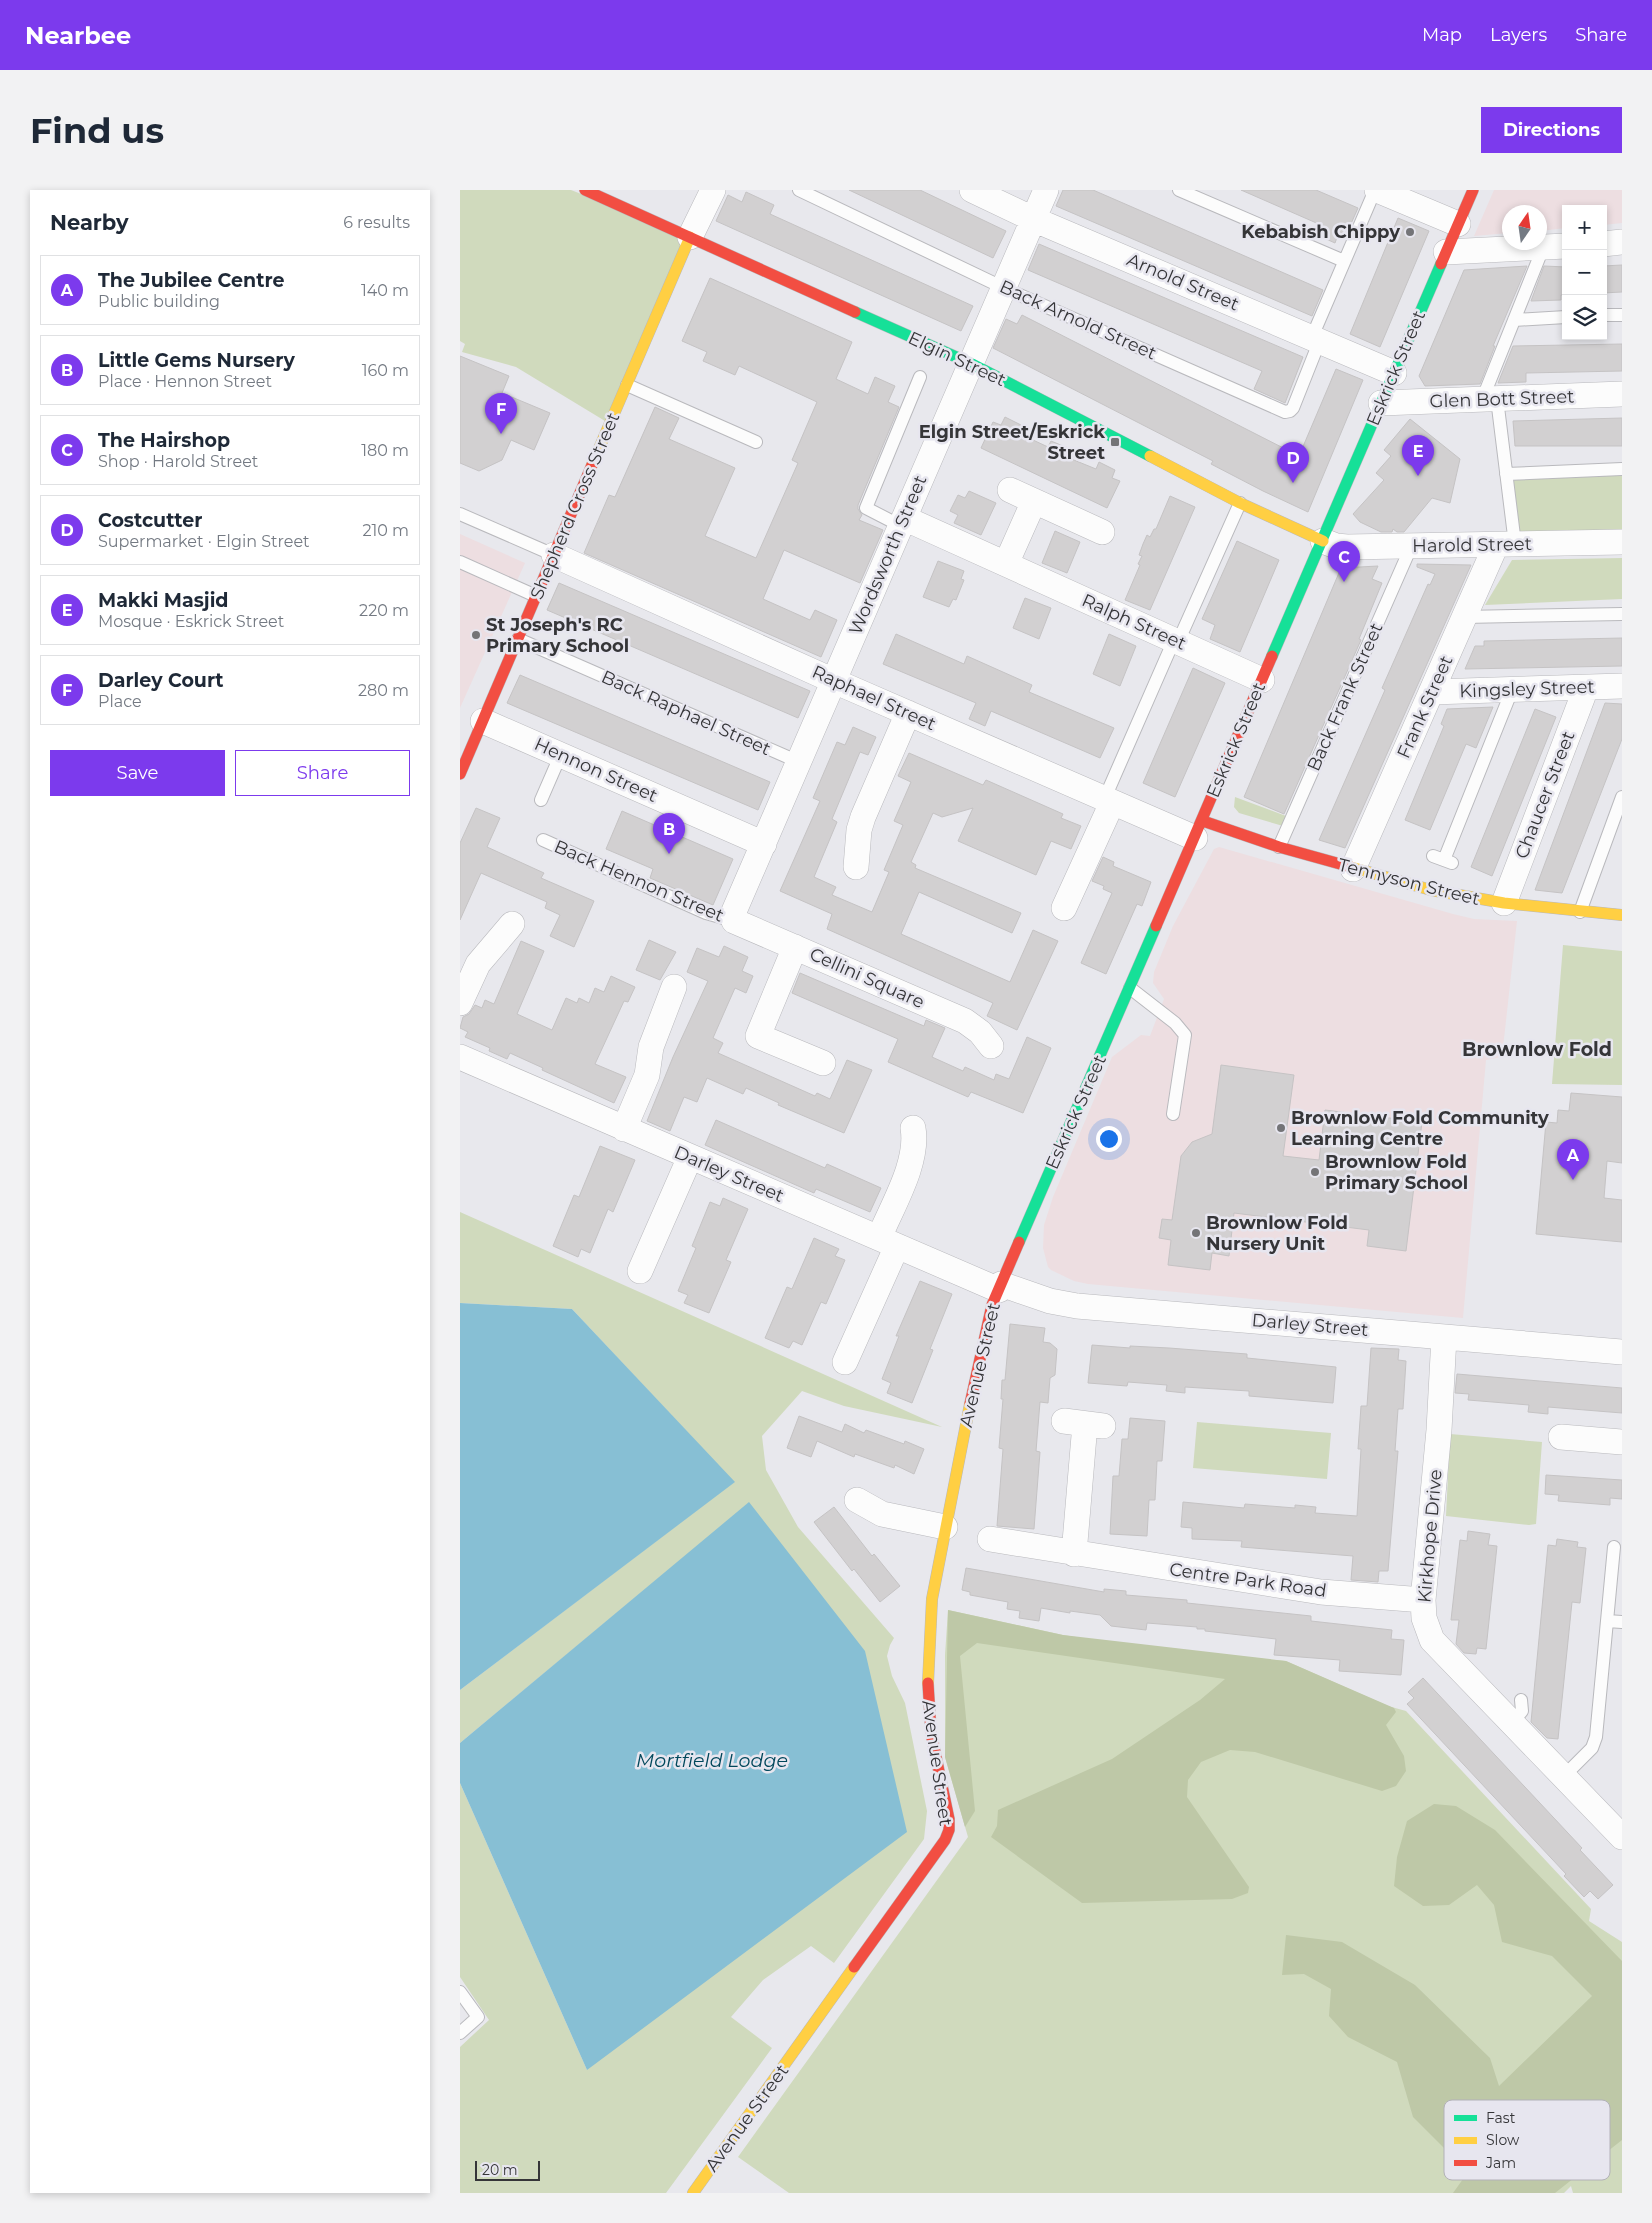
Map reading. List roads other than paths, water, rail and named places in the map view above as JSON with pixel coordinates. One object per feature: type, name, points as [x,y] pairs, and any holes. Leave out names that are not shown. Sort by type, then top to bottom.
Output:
[{"type":"street","name":"Elgin Street","points":[[585,190],[972,364],[1240,503],[1323,541]]},
{"type":"street","points":[[690,237],[713,190]]},
{"type":"street","name":"Arnold Street","points":[[972,190],[1033,219],[1316,338],[1394,373]]},
{"type":"street","name":"Wordsworth Street","points":[[734,921],[733,912],[1046,190]]},
{"type":"street","points":[[1376,190],[1458,224]]},
{"type":"street","name":"Eskrick Street","points":[[1000,1287],[1473,190]]},
{"type":"street","name":"Shepherd Cross Street","points":[[460,774],[690,237]]},
{"type":"street","points":[[1607,244],[1622,242]]},
{"type":"street","points":[[1446,252],[1554,247]]},
{"type":"street","name":"Glen Bott Street","points":[[1381,403],[1622,394]]},
{"type":"street","points":[[1010,490],[1102,532]]},
{"type":"street","points":[[1006,564],[1034,501]]},
{"type":"street","name":"Ralph Street","points":[[902,522],[1006,564],[1262,680]]},
{"type":"street","name":"Harold Street","points":[[1323,541],[1341,547],[1622,542]]},
{"type":"street","name":"Frank Street","points":[[1353,869],[1464,617],[1505,544]]},
{"type":"street","name":"Raphael Street","points":[[554,555],[1108,802],[1199,829]]},
{"type":"street","name":"Kingsley Street","points":[[1431,692],[1622,686]]},
{"type":"street","name":"Chaucer Street","points":[[1504,903],[1586,688]]},
{"type":"street","points":[[856,867],[863,817],[908,713]]},
{"type":"street","name":"Hennon Street","points":[[483,720],[764,844]]},
{"type":"street","points":[[1064,908],[1108,802]]},
{"type":"street","name":"Tennyson Street","points":[[1199,829],[1279,847],[1432,890],[1504,903],[1622,915]]},
{"type":"street","name":"Cellini Square","points":[[734,921],[965,1021],[980,1032],[992,1046]]},
{"type":"street","points":[[460,1003],[478,964],[512,924]]},
{"type":"street","points":[[795,947],[758,1036],[823,1063]]},
{"type":"street","points":[[624,1129],[648,1075],[651,1047],[674,987]]},
{"type":"street","name":"Darley Street","points":[[460,1057],[888,1242],[1000,1287],[1050,1301],[1077,1306],[1622,1352]]},
{"type":"street","points":[[843,1362],[888,1242],[910,1164],[915,1139],[913,1128]]},
{"type":"street","points":[[638,1271],[690,1157]]},
{"type":"street","name":"Avenue Street","points":[[693,2193],[945,1840],[949,1830],[949,1820],[931,1733],[927,1694],[932,1598],[987,1324],[1000,1287]]},
{"type":"street","name":"Kirkhope Drive","points":[[1444,1337],[1423,1600],[1424,1618],[1432,1640],[1517,1711],[1564,1776],[1622,1837]]},
{"type":"street","points":[[1074,1554],[1084,1424]]},
{"type":"street","points":[[1560,1437],[1622,1442]]},
{"type":"street","points":[[857,1500],[882,1514],[945,1527]]},
{"type":"street","name":"Centre Park Road","points":[[990,1540],[1322,1592],[1423,1600]]},
{"type":"lane","name":"Back Arnold Street","points":[[799,190],[1004,288],[1285,412],[1290,412],[1293,408],[1316,338]]},
{"type":"lane","points":[[1179,190],[1344,261]]},
{"type":"lane","points":[[1316,338],[1344,261],[1376,190]]},
{"type":"lane","points":[[1505,544],[1506,474],[1490,399],[1514,320],[1554,247]]},
{"type":"lane","points":[[1607,316],[1622,314]]},
{"type":"lane","points":[[1514,320],[1562,317]]},
{"type":"lane","points":[[902,522],[866,508],[920,377]]},
{"type":"lane","points":[[627,385],[756,442]]},
{"type":"lane","points":[[1506,474],[1622,468]]},
{"type":"lane","points":[[1108,802],[1176,641],[1240,503]]},
{"type":"lane","points":[[460,514],[554,555]]},
{"type":"lane","name":"Back Frank Street","points":[[1279,847],[1411,547]]},
{"type":"lane","points":[[460,562],[536,596]]},
{"type":"lane","points":[[1464,617],[1622,614]]},
{"type":"lane","name":"Back Raphael Street","points":[[518,639],[799,762]]},
{"type":"lane","points":[[1443,859],[1512,690]]},
{"type":"lane","points":[[541,800],[561,754]]},
{"type":"lane","points":[[1580,912],[1622,797]]},
{"type":"lane","name":"Back Hennon Street","points":[[543,840],[706,912],[734,921]]},
{"type":"lane","points":[[1130,988],[1175,1023],[1185,1035],[1173,1114]]},
{"type":"lane","points":[[1564,1776],[1592,1748],[1596,1737],[1614,1547]]},
{"type":"lane","points":[[1607,1621],[1622,1622]]},
{"type":"lane","points":[[460,1992],[478,2017],[460,2033]]},
{"type":"water","points":[[460,1303],[572,1309],[735,1482],[460,1690]]},
{"type":"water","name":"Mortfield Lodge","points":[[749,1502],[865,1651],[907,1832],[587,2070],[460,1783],[460,1743]]},
{"type":"place","name":"Kebabish Chippy","points":[[1410,232]]},
{"type":"place","name":"Darley Court","points":[[501,434]]},
{"type":"place","name":"Elgin Street/Eskrick Street","points":[[1115,442]]},
{"type":"place","name":"Makki Masjid","points":[[1418,476]]},
{"type":"place","name":"Costcutter","points":[[1293,483]]},
{"type":"place","name":"The Hairshop","points":[[1344,582]]},
{"type":"place","name":"St Joseph's RC Primary School","points":[[476,635]]},
{"type":"place","name":"Little Gems Nursery","points":[[669,854]]},
{"type":"place","name":"Brownlow Fold Community Learning Centre","points":[[1281,1128]]},
{"type":"place","name":"Brownlow Fold Primary School","points":[[1315,1172]]},
{"type":"place","name":"The Jubilee Centre","points":[[1573,1180]]},
{"type":"place","name":"Brownlow Fold Nursery Unit","points":[[1196,1233]]},
{"type":"district","name":"Brownlow Fold","points":[[1537,1049]]}]
